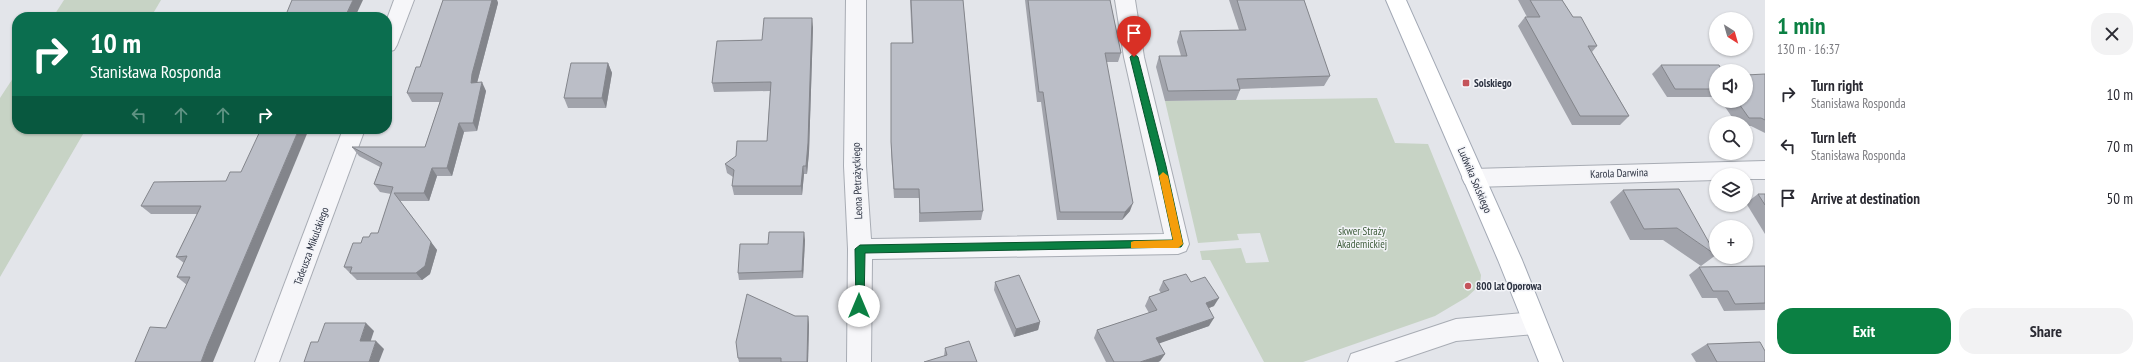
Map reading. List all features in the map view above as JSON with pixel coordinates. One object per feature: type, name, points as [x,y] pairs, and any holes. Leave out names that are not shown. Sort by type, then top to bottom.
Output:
[{"type":"main road","name":"Ludwika Solskiego","points":[[1396,0],[1473,178],[1508,254],[1534,323],[1551,362]]},
{"type":"street","points":[[392,32],[404,0]]},
{"type":"street","name":"Leona Petrażyckiego","points":[[856,0],[855,166],[860,249],[859,362]]},
{"type":"street","points":[[860,249],[1178,244],[1161,166],[1134,57],[1126,0]]},
{"type":"street","name":"Tadeusza Mikulskiego","points":[[267,362],[352,134]]},
{"type":"street","name":"Karola Darwina","points":[[1473,178],[1765,170]]},
{"type":"street","points":[[1360,362],[1456,330],[1497,325],[1534,323]]},
{"type":"green space","points":[[64,0],[161,0],[154,12],[56,12]]},
{"type":"green space","points":[[12,80],[12,134],[83,134],[0,277],[0,98]]},
{"type":"green space","name":"skwer Straży Akademickiej","points":[[1377,98],[1395,143],[1428,144],[1481,275],[1480,285],[1467,297],[1435,316],[1303,362],[1264,362],[1210,260],[1202,260],[1200,251],[1241,248],[1246,263],[1269,262],[1260,233],[1237,234],[1239,240],[1198,243],[1165,101]]},
{"type":"building","points":[[292,0],[353,0],[347,12],[287,12]]},
{"type":"building","points":[[443,0],[492,0],[472,74],[471,83],[482,82],[473,123],[459,123],[447,168],[432,168],[424,193],[394,193],[431,242],[425,266],[416,273],[350,273],[352,267],[344,267],[353,243],[361,243],[363,237],[369,237],[371,233],[378,233],[393,187],[374,184],[382,163],[352,147],[425,147],[443,93],[407,93],[416,67],[420,67]]},
{"type":"building","points":[[911,0],[963,0],[983,211],[920,213],[919,189],[894,189],[891,142],[891,43],[913,43]]},
{"type":"building","points":[[1028,0],[1110,0],[1121,53],[1105,53],[1133,203],[1125,212],[1060,212],[1043,92],[1039,92]]},
{"type":"building","points":[[1237,0],[1304,0],[1330,76],[1237,79],[1240,90],[1168,91],[1159,56],[1187,56],[1180,31],[1246,30]]},
{"type":"building","points":[[1530,0],[1562,0],[1573,17],[1581,17],[1597,46],[1588,46],[1629,116],[1580,116],[1525,17],[1540,17]]},
{"type":"building","points":[[764,18],[812,18],[808,143],[806,166],[803,166],[801,186],[732,186],[734,170],[725,164],[736,156],[737,141],[767,141],[771,82],[712,83],[717,41],[762,40]]},
{"type":"building","points":[[571,63],[608,63],[602,98],[564,98]]},
{"type":"building","points":[[1661,65],[1709,65],[1709,89],[1675,89]]},
{"type":"building","points":[[1765,74],[1765,120],[1761,118],[1753,118],[1753,116],[1748,116],[1742,108],[1753,108],[1753,75]]},
{"type":"building","points":[[259,134],[297,134],[201,362],[135,362],[150,327],[166,328],[190,277],[177,277],[187,256],[176,257],[201,206],[141,206],[154,182],[226,181],[230,172],[241,172]]},
{"type":"building","points":[[1679,189],[1709,243],[1709,250],[1677,228],[1644,229],[1623,190]]},
{"type":"building","points":[[1758,194],[1765,194],[1765,205]]},
{"type":"building","points":[[769,232],[804,232],[802,271],[738,273],[740,244],[768,244]]},
{"type":"building","points":[[1765,266],[1765,303],[1735,304],[1728,291],[1713,291],[1699,267]]},
{"type":"building","points":[[1186,274],[1191,282],[1205,277],[1219,298],[1206,303],[1214,318],[1156,338],[1165,354],[1140,362],[1114,362],[1097,330],[1157,310],[1149,297],[1169,290],[1163,281]]},
{"type":"building","points":[[1019,275],[1040,322],[1016,329],[995,282]]},
{"type":"building","points":[[747,294],[795,316],[808,316],[807,362],[781,362],[781,358],[738,358],[736,342]]},
{"type":"building","points":[[325,323],[366,323],[360,341],[376,341],[369,362],[304,362],[311,342],[318,342]]},
{"type":"building","points":[[969,341],[977,362],[924,362],[947,355],[945,348]]},
{"type":"building","points":[[1760,342],[1765,351],[1765,362],[1717,362],[1707,344]]},
{"type":"slow traffic","points":[[1134,245],[1178,244],[1163,176]]},
{"type":"place","name":"Solskiego","points":[[1466,83]]},
{"type":"place","name":"800 lat Oporowa","points":[[1468,286]]},
{"type":"route","points":[[859,306],[860,249],[1178,244],[1161,166],[1134,57]]}]
